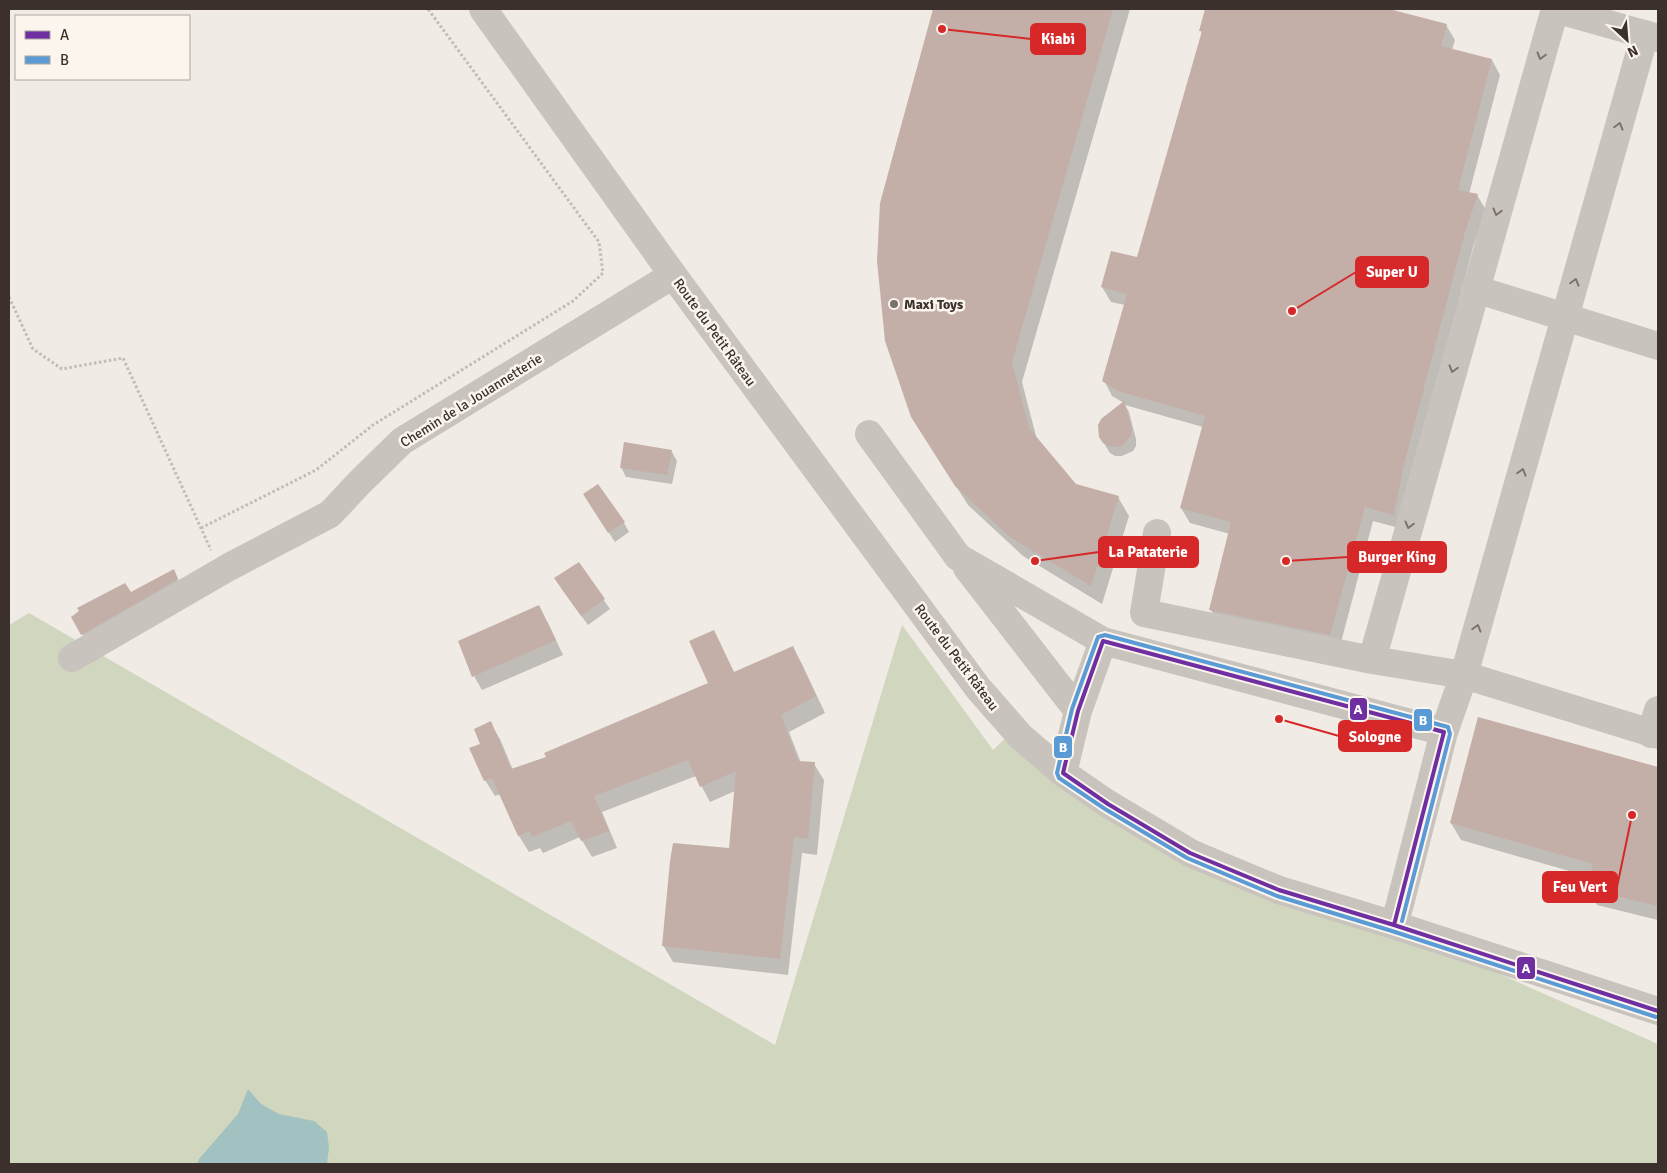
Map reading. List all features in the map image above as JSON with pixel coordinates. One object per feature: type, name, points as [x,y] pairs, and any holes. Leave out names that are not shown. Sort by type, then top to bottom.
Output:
[{"type":"street","name":"Route du Petit Râteau","points":[[483,9],[673,275],[978,688],[1021,737],[1063,773],[1108,804],[1190,853],[1279,890],[1394,925],[1658,1011]]},
{"type":"street","points":[[1372,660],[1555,9],[1652,36],[1565,317],[1464,675],[1444,732],[1394,925]]},
{"type":"street","name":"Chemin de la Jouannetterie","points":[[72,658],[229,566],[330,514],[402,441],[673,275]]},
{"type":"street","points":[[1475,290],[1658,346]]},
{"type":"street","points":[[869,434],[958,558],[1078,711]]},
{"type":"street","points":[[1157,533],[1144,613],[1372,660],[1464,675],[1656,726]]},
{"type":"street","points":[[958,558],[1103,642],[1349,705],[1444,732]]},
{"type":"street","points":[[1063,773],[1078,711],[1103,642]]},
{"type":"path","points":[[9,297],[33,349],[62,369],[123,358],[201,528],[316,470],[373,425],[573,301],[603,273],[599,242],[428,9]]},
{"type":"green space","points":[[29,613],[775,1045],[902,625],[993,750],[1013,731],[1200,842],[1658,1044],[1658,1164],[9,1164],[9,625]]},
{"type":"water","points":[[248,1089],[261,1104],[279,1114],[314,1121],[327,1132],[329,1147],[327,1164],[197,1164],[199,1159],[238,1114]]},
{"type":"building","points":[[933,9],[1113,9],[1012,362],[1029,428],[1076,484],[1119,496],[1091,586],[1010,537],[955,486],[911,417],[885,341],[877,261],[880,203]]},
{"type":"building","points":[[1205,9],[1389,9],[1447,24],[1441,46],[1492,59],[1458,190],[1478,194],[1465,232],[1403,468],[1394,515],[1365,507],[1330,635],[1209,610],[1231,522],[1180,508],[1205,416],[1118,391],[1102,381],[1127,294],[1101,287],[1111,251],[1137,257],[1202,31],[1199,31]]},
{"type":"building","points":[[1124,401],[1132,429],[1131,436],[1122,446],[1109,446],[1103,443],[1099,437],[1098,425],[1101,419]]},
{"type":"building","points":[[624,442],[672,450],[667,475],[620,468]]},
{"type":"building","points":[[598,484],[625,522],[608,533],[583,494]]},
{"type":"building","points":[[579,562],[605,599],[581,616],[554,578]]},
{"type":"building","points":[[174,569],[178,579],[81,635],[71,617],[79,611],[77,608],[125,583],[131,592]]},
{"type":"building","points":[[539,605],[556,640],[472,677],[458,641]]},
{"type":"building","points":[[714,630],[734,672],[793,646],[816,696],[781,715],[798,761],[815,762],[808,839],[794,837],[780,959],[662,946],[673,843],[729,848],[736,771],[700,787],[688,760],[594,796],[609,831],[581,841],[571,821],[532,837],[530,831],[518,836],[492,778],[484,781],[469,748],[480,744],[474,729],[491,721],[511,769],[546,757],[544,753],[708,683],[689,641]]},
{"type":"building","points":[[1478,717],[1658,767],[1658,906],[1586,889],[1593,864],[1450,823]]},
{"type":"transit line","name":"B","points":[[1402,921],[1450,734],[1448,727],[1105,635],[1098,637],[1072,709],[1057,773],[1059,778],[1105,809],[1187,858],[1277,896],[1392,931],[1656,1017]]},
{"type":"transit line","name":"A","points":[[1103,641],[1444,732],[1394,925],[1279,890],[1190,853],[1108,804],[1063,773],[1078,711],[1103,641]]},
{"type":"transit line","name":"A","points":[[1394,925],[1658,1011]]},
{"type":"place","name":"Kiabi","points":[[942,29]]},
{"type":"place","name":"Maxi Toys","points":[[894,304]]},
{"type":"place","name":"Super U","points":[[1292,311]]},
{"type":"place","name":"La Pataterie","points":[[1035,561]]},
{"type":"place","name":"Burger King","points":[[1286,561]]},
{"type":"place","name":"Sologne","points":[[1279,719]]},
{"type":"place","name":"Feu Vert","points":[[1632,815]]}]
